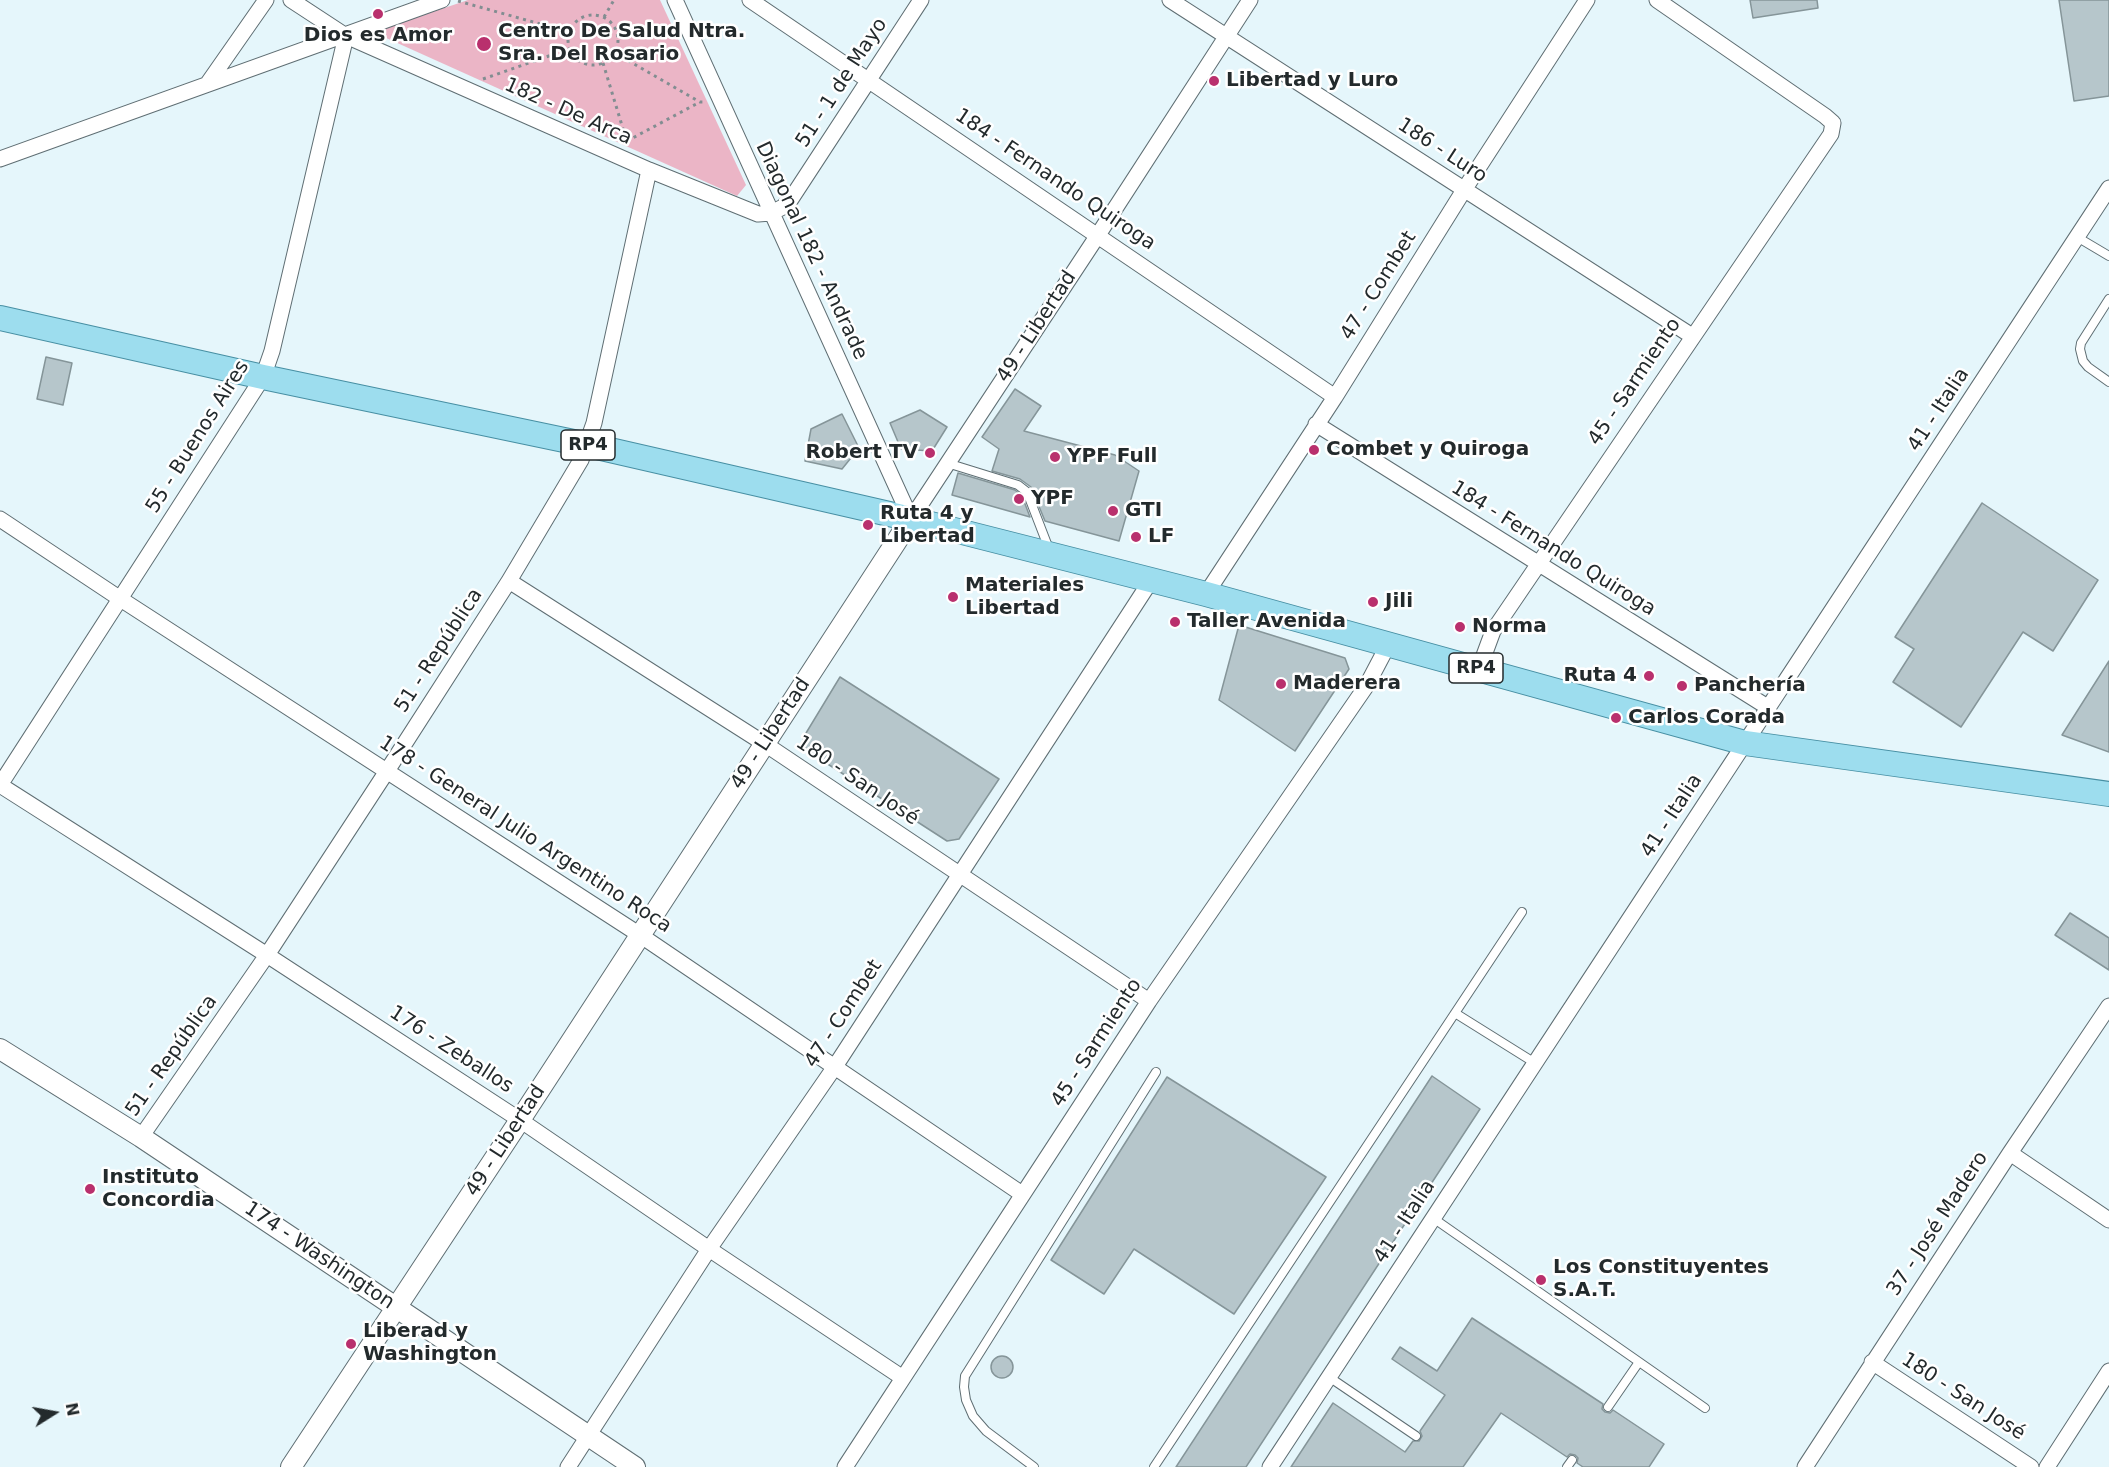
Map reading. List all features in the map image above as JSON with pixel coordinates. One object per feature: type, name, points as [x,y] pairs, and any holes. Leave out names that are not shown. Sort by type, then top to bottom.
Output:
[{"type":"main road","name":"RP4","points":[[0,318],[911,519],[1150,582],[1206,594],[1745,743],[2109,794]]},
{"type":"street","points":[[208,83],[266,0]]},
{"type":"street","name":"182 - De Arca","points":[[291,0],[345,36],[745,210],[758,214],[771,213]]},
{"type":"street","points":[[0,159],[442,0]]},
{"type":"street","name":"Diagonal 182 - Andrade","points":[[675,0],[911,519]]},
{"type":"street","name":"184 - Fernando Quiroga","points":[[750,0],[870,79],[1335,397]]},
{"type":"street","name":"51 - 1 de Mayo","points":[[771,213],[783,207],[791,198],[921,0]]},
{"type":"street","name":"186 - Luro","points":[[1170,0],[1692,336]]},
{"type":"street","name":"49 - Libertad","points":[[291,1467],[520,1120],[1250,0]]},
{"type":"street","name":"47 - Combet","points":[[1206,594],[1335,397],[1464,190],[1587,0]]},
{"type":"street","name":"45 - Sarmiento","points":[[1479,669],[1492,631],[1831,134],[1833,123],[1825,116],[1657,0]]},
{"type":"street","name":"55 - Buenos Aires","points":[[0,785],[263,377],[272,351],[345,36]]},
{"type":"street","name":"51 - República","points":[[141,1137],[267,955],[509,582],[572,478],[588,446],[649,170]]},
{"type":"street","name":"41 - Italia","points":[[1270,1467],[2109,188]]},
{"type":"street","name":"184 - Fernando Quiroga","points":[[1316,424],[1769,708]]},
{"type":"street","name":"178 - General Julio Argentino Roca","points":[[0,519],[640,934],[1022,1194]]},
{"type":"street","name":"180 - San José","points":[[509,582],[765,744],[1149,1002]]},
{"type":"street","name":"47 - Combet","points":[[568,1467],[709,1249],[834,1068],[1150,582]]},
{"type":"street","name":"45 - Sarmiento","points":[[845,1467],[1149,1002],[1368,684],[1388,645]]},
{"type":"street","name":"176 - Zeballos","points":[[0,785],[520,1120],[903,1378]]},
{"type":"street","name":"37 - José Madero","points":[[1805,1467],[1872,1362],[2109,1006]]},
{"type":"street","name":"174 - Washington","points":[[0,1049],[141,1137],[635,1467]]},
{"type":"street","points":[[2010,1153],[2109,1220]]},
{"type":"street","name":"180 - San José","points":[[1872,1362],[2031,1467]]},
{"type":"street","points":[[2048,1467],[2109,1371]]},
{"type":"lane","points":[[2077,237],[2109,256]]},
{"type":"lane","points":[[2109,299],[2081,343],[2080,349],[2083,361],[2088,368],[2109,382]]},
{"type":"lane","points":[[947,464],[1018,485],[1027,492],[1051,556]]},
{"type":"lane","points":[[1154,1467],[1522,912]]},
{"type":"lane","points":[[1455,1013],[1535,1063]]},
{"type":"lane","points":[[1034,1467],[986,1431],[973,1416],[966,1400],[964,1387],[966,1376],[1156,1072]]},
{"type":"lane","points":[[1433,1218],[1705,1408]]},
{"type":"lane","points":[[1608,1407],[1639,1362]]},
{"type":"lane","points":[[1329,1377],[1416,1436]]},
{"type":"path","points":[[456,0],[569,32]]},
{"type":"path","points":[[604,17],[614,0]]},
{"type":"path","points":[[596,15],[604,17],[616,29],[618,45],[615,53],[603,63],[587,65],[580,62],[569,49],[569,32],[579,19],[596,15]]},
{"type":"path","points":[[460,87],[569,49]]},
{"type":"path","points":[[615,53],[700,102],[721,104]]},
{"type":"path","points":[[603,63],[634,163]]},
{"type":"path","points":[[627,141],[700,102]]},
{"type":"shaded area","points":[[468,0],[660,0],[746,185],[737,196],[384,37],[385,28]]},
{"type":"building","points":[[1750,0],[1817,0],[1818,8],[1753,18]]},
{"type":"building","points":[[2059,0],[2109,0],[2109,96],[2074,101]]},
{"type":"building","points":[[46,357],[72,363],[63,405],[37,399]]},
{"type":"building","points":[[1015,389],[1041,406],[1024,431],[1115,455],[1139,471],[1119,541],[1045,521],[1031,487],[1020,479],[992,471],[999,449],[982,437]]},
{"type":"building","points":[[920,410],[947,427],[932,451],[901,449],[890,423]]},
{"type":"building","points":[[842,414],[859,448],[842,469],[805,461],[811,429]]},
{"type":"building","points":[[958,473],[1015,490],[1022,496],[1030,517],[952,495]]},
{"type":"building","points":[[1982,503],[2098,580],[2053,651],[2023,632],[1961,727],[1893,682],[1914,649],[1895,637]]},
{"type":"building","name":"Maderera","points":[[1239,625],[1345,658],[1349,669],[1295,751],[1219,700]]},
{"type":"building","points":[[2109,661],[2109,752],[2062,735]]},
{"type":"building","points":[[840,677],[999,779],[959,839],[947,841],[806,750],[803,738]]},
{"type":"building","points":[[2070,913],[2109,938],[2109,970],[2055,935]]},
{"type":"building","points":[[1432,1076],[1480,1109],[1246,1467],[1176,1467]]},
{"type":"building","points":[[1167,1077],[1326,1177],[1234,1314],[1134,1249],[1104,1294],[1051,1260]]},
{"type":"building","points":[[1472,1318],[1603,1404],[1602,1409],[1605,1412],[1610,1413],[1613,1410],[1664,1444],[1649,1467],[1583,1467],[1577,1463],[1578,1458],[1575,1455],[1570,1454],[1567,1457],[1501,1413],[1463,1467],[1291,1467],[1333,1403],[1405,1452],[1413,1441],[1419,1441],[1422,1436],[1420,1431],[1445,1395],[1392,1359],[1400,1347],[1437,1371]]},
{"type":"building","points":[[1002,1356],[1010,1359],[1013,1367],[1010,1375],[1002,1378],[994,1375],[991,1367],[994,1359]]},
{"type":"place","name":"Dios es Amor","points":[[378,14]]},
{"type":"place","name":"Centro De Salud Ntra. Sra. Del Rosario","points":[[484,44]]},
{"type":"place","name":"Libertad y Luro","points":[[1214,81]]},
{"type":"place","name":"Combet y Quiroga","points":[[1314,450]]},
{"type":"place","name":"Robert TV","points":[[930,453]]},
{"type":"place","name":"YPF Full","points":[[1055,457]]},
{"type":"place","name":"YPF","points":[[1019,499]]},
{"type":"place","name":"GTI","points":[[1113,511]]},
{"type":"place","name":"Ruta 4 y Libertad","points":[[868,525]]},
{"type":"place","name":"LF","points":[[1136,537]]},
{"type":"place","name":"Materiales Libertad","points":[[953,597]]},
{"type":"place","name":"Jili","points":[[1373,602]]},
{"type":"place","name":"Taller Avenida","points":[[1175,622]]},
{"type":"place","name":"Norma","points":[[1460,627]]},
{"type":"place","name":"Ruta 4","points":[[1649,676]]},
{"type":"place","name":"Maderera","points":[[1281,684]]},
{"type":"place","name":"Panchería","points":[[1682,686]]},
{"type":"place","name":"Carlos Corada","points":[[1616,718]]},
{"type":"place","name":"Instituto Concordia","points":[[90,1189]]},
{"type":"place","name":"Los Constituyentes S.A.T.","points":[[1541,1280]]},
{"type":"place","name":"Liberad y Washington","points":[[351,1344]]}]
